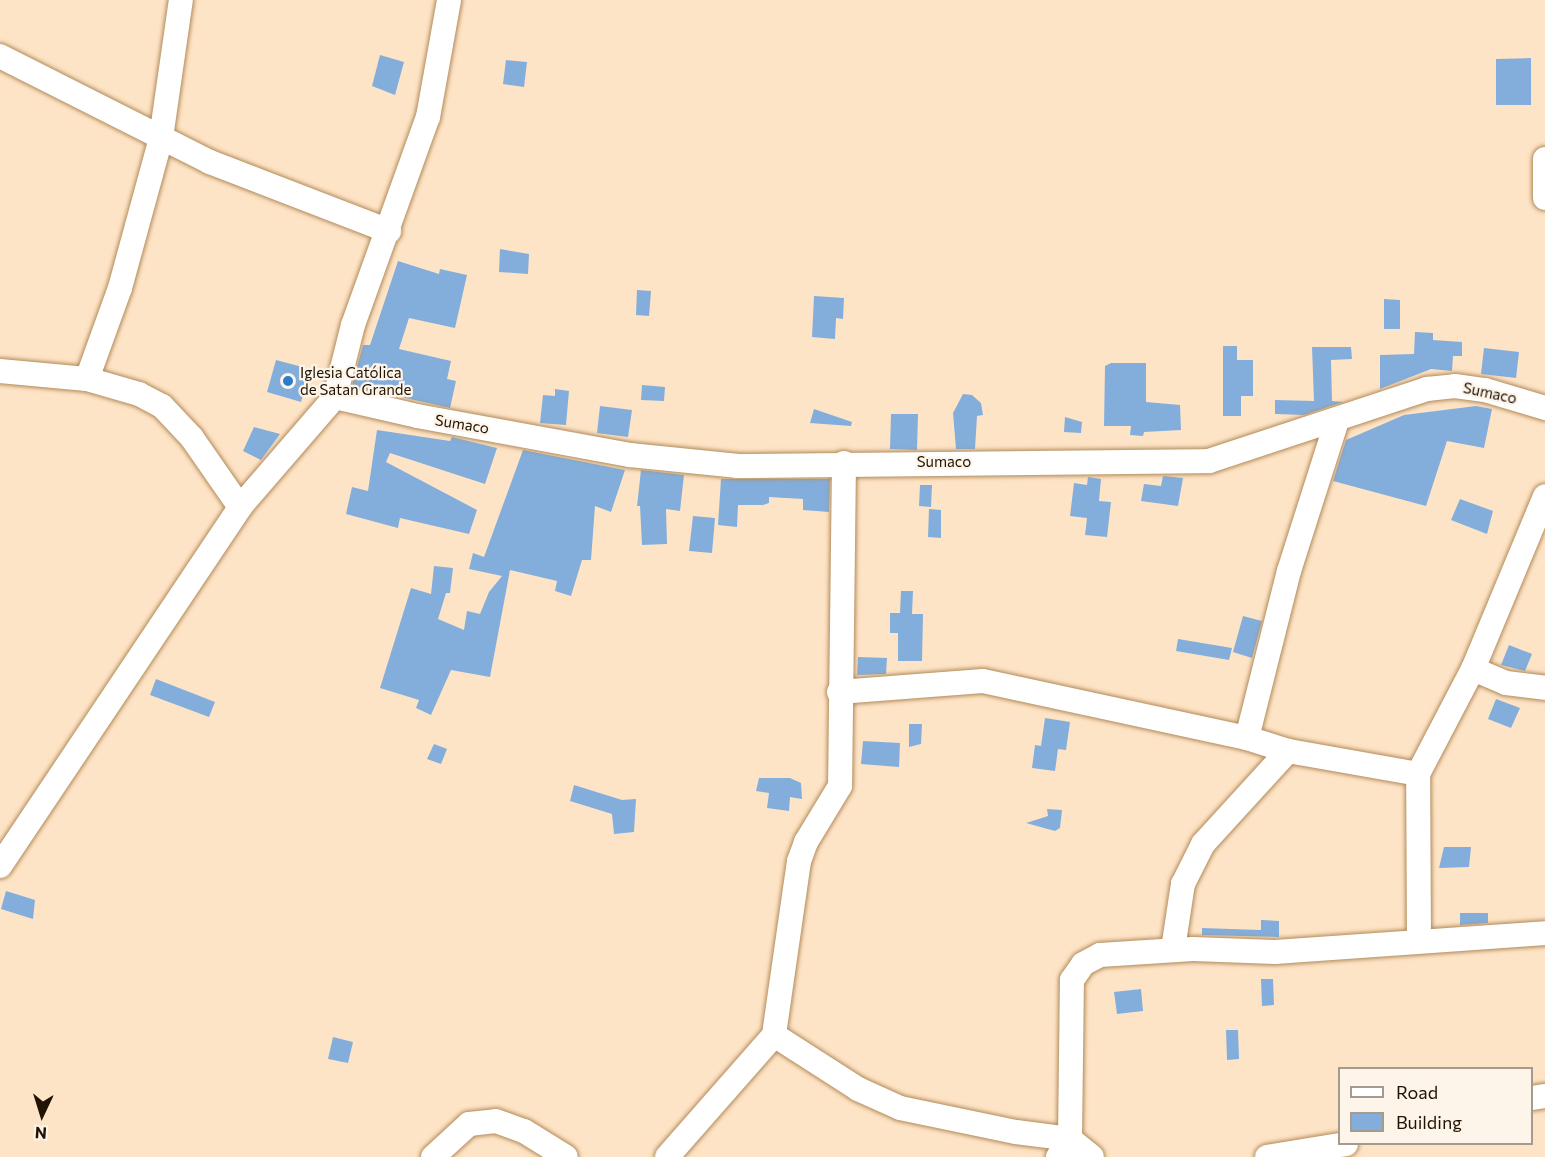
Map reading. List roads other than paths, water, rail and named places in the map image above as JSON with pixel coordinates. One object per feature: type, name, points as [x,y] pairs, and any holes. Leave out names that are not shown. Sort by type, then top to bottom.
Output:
[{"type":"street","points":[[87,379],[120,288],[161,138],[181,0]]},
{"type":"street","points":[[0,867],[240,507],[335,397],[353,326],[428,117],[449,0]]},
{"type":"street","points":[[0,56],[210,162],[389,231]]},
{"type":"street","points":[[1545,159],[1545,198]]},
{"type":"street","points":[[0,371],[87,379],[139,394],[162,406],[192,438],[240,507]]},
{"type":"street","name":"Sumaco","points":[[335,397],[417,416],[683,462],[738,465],[1209,461],[1337,421],[1427,389],[1455,386],[1485,390],[1545,408]]},
{"type":"street","points":[[1247,738],[1289,572],[1337,421]]},
{"type":"street","points":[[667,1157],[774,1035],[799,861],[806,842],[840,786],[839,692],[844,463]]},
{"type":"street","points":[[1419,941],[1418,774],[1473,669],[1545,496]]},
{"type":"street","points":[[1473,669],[1506,683],[1545,688]]},
{"type":"street","points":[[839,692],[982,681],[1247,738],[1288,751],[1418,774]]},
{"type":"street","points":[[1173,949],[1182,884],[1203,844],[1288,751]]},
{"type":"street","points":[[1064,1148],[1072,980],[1083,964],[1100,955],[1173,949],[1275,952],[1545,933]]},
{"type":"street","points":[[774,1035],[858,1089],[900,1108],[1016,1132],[1092,1157]]},
{"type":"street","points":[[433,1157],[469,1124],[496,1121],[524,1131],[566,1157]]},
{"type":"street","points":[[1267,1157],[1338,1144]]},
{"type":"place","name":"Iglesia Católica de Satan Grande","points":[[288,381]]}]
